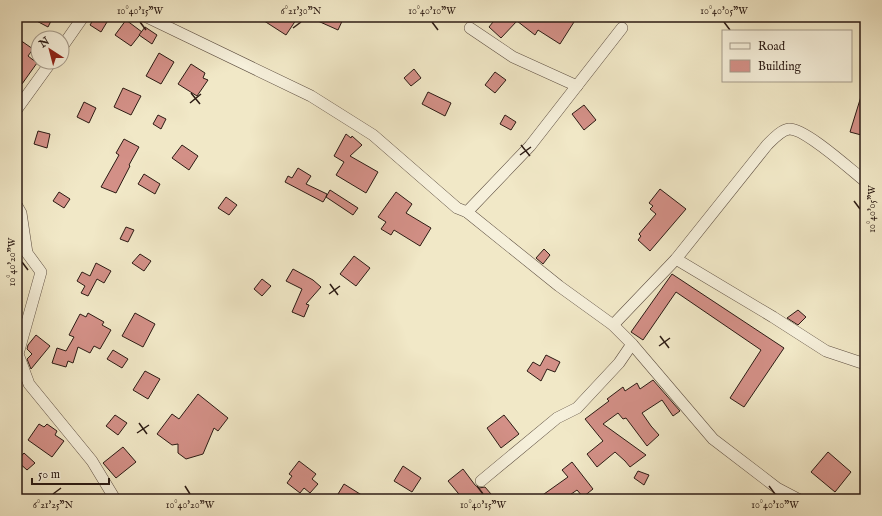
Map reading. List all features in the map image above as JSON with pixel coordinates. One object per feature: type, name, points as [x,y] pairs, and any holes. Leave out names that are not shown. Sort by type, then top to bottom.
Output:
[{"type":"street","points":[[70,36],[83,17]]},
{"type":"street","points":[[147,17],[311,96],[374,135],[457,208],[467,212],[559,286],[613,326],[632,344],[713,439],[777,488],[798,499]]},
{"type":"street","points":[[470,28],[513,57],[577,86]]},
{"type":"street","points":[[467,212],[530,146],[622,28]]},
{"type":"street","points":[[17,109],[45,70]]},
{"type":"street","points":[[613,326],[676,259],[767,145],[782,131],[790,129],[802,133],[824,148],[865,182]]},
{"type":"street","points":[[17,206],[21,213],[27,253],[41,272],[18,354],[29,384],[92,461],[115,499]]},
{"type":"street","points":[[676,259],[773,317],[826,351],[865,364]]},
{"type":"street","points":[[481,481],[557,418],[577,408],[619,363],[632,344]]},
{"type":"building","points":[[29,17],[53,17],[48,27]]},
{"type":"building","points":[[95,17],[110,17],[101,32],[90,25]]},
{"type":"building","points":[[258,17],[298,17],[286,35]]},
{"type":"building","points":[[309,17],[344,17],[338,30]]},
{"type":"building","points":[[497,17],[566,17],[574,22],[560,44],[538,30],[535,35],[517,21],[501,38],[489,27]]},
{"type":"building","points":[[126,20],[142,32],[131,46],[115,35]]},
{"type":"building","points":[[145,27],[157,35],[152,44],[139,35]]},
{"type":"building","points":[[20,40],[30,47],[30,53],[28,56],[30,58],[30,70],[32,70],[22,84],[17,80],[17,44]]},
{"type":"building","points":[[159,53],[174,62],[161,84],[146,76]]},
{"type":"building","points":[[191,64],[205,73],[203,78],[208,80],[197,96],[178,84]]},
{"type":"building","points":[[414,69],[421,78],[411,86],[404,78]]},
{"type":"building","points":[[495,72],[506,80],[495,93],[485,85]]},
{"type":"building","points":[[123,88],[141,96],[131,115],[114,107]]},
{"type":"building","points":[[863,90],[865,91],[865,136],[850,132]]},
{"type":"building","points":[[428,92],[451,103],[445,116],[422,104]]},
{"type":"building","points":[[84,102],[96,108],[89,123],[77,117]]},
{"type":"building","points":[[584,105],[596,120],[584,130],[572,114]]},
{"type":"building","points":[[158,115],[166,119],[161,129],[153,124]]},
{"type":"building","points":[[505,115],[516,122],[511,130],[500,124]]},
{"type":"building","points":[[38,131],[50,134],[47,148],[34,144]]},
{"type":"building","points":[[346,134],[351,138],[352,136],[362,145],[350,156],[378,172],[366,193],[336,175],[344,162],[334,156]]},
{"type":"building","points":[[124,139],[139,147],[116,193],[101,187],[119,155],[116,153]]},
{"type":"building","points":[[182,145],[198,156],[189,170],[172,158]]},
{"type":"building","points":[[298,168],[311,176],[306,184],[327,194],[323,202],[285,182],[288,176],[292,178]]},
{"type":"building","points":[[144,174],[160,184],[155,194],[138,184]]},
{"type":"building","points":[[660,189],[686,209],[650,251],[638,240],[641,236],[639,234],[656,214],[650,209],[653,206],[649,203]]},
{"type":"building","points":[[330,190],[358,208],[353,215],[326,197]]},
{"type":"building","points":[[59,192],[70,199],[64,208],[53,201]]},
{"type":"building","points":[[396,192],[412,204],[406,213],[431,228],[420,246],[394,230],[391,235],[381,229],[386,222],[378,217]]},
{"type":"building","points":[[226,197],[237,205],[229,215],[218,208]]},
{"type":"building","points":[[126,227],[134,230],[128,242],[120,239]]},
{"type":"building","points":[[544,249],[550,255],[543,264],[536,258]]},
{"type":"building","points":[[140,254],[151,261],[144,271],[132,263]]},
{"type":"building","points":[[354,256],[370,268],[356,286],[340,274]]},
{"type":"building","points":[[96,263],[111,271],[104,283],[97,279],[88,296],[81,293],[85,286],[77,281],[82,272],[90,276]]},
{"type":"building","points":[[293,269],[313,280],[321,287],[306,304],[309,305],[304,317],[292,312],[302,289],[286,281]]},
{"type":"building","points":[[672,274],[784,348],[744,407],[730,398],[761,350],[676,292],[643,340],[631,332]]},
{"type":"building","points":[[262,279],[271,286],[262,296],[254,289]]},
{"type":"building","points":[[798,310],[806,317],[798,325],[787,318]]},
{"type":"building","points":[[88,313],[104,322],[102,325],[111,330],[100,349],[94,346],[90,353],[78,347],[73,363],[68,361],[66,367],[52,363],[57,348],[66,351],[74,337],[69,335],[80,314],[86,317]]},
{"type":"building","points":[[135,313],[155,324],[143,347],[122,336]]},
{"type":"building","points":[[36,335],[50,346],[31,369],[27,359],[32,354],[27,349],[28,345]]},
{"type":"building","points":[[113,350],[128,359],[122,368],[107,359]]},
{"type":"building","points":[[546,355],[560,362],[555,372],[547,369],[541,381],[527,371],[533,362],[540,366]]},
{"type":"building","points":[[145,371],[160,379],[148,399],[133,390]]},
{"type":"building","points":[[653,380],[680,411],[673,416],[662,400],[642,413],[659,435],[647,446],[626,418],[623,419],[618,413],[603,424],[646,455],[630,467],[615,452],[597,467],[587,454],[603,441],[585,419],[609,401],[607,399],[623,387],[625,391],[637,383],[640,389]]},
{"type":"building","points":[[198,394],[228,418],[218,431],[214,428],[203,454],[186,459],[178,453],[178,444],[172,445],[157,434],[172,414],[179,419]]},
{"type":"building","points":[[115,415],[127,423],[118,435],[106,426]]},
{"type":"building","points":[[504,415],[519,434],[501,448],[487,428]]},
{"type":"building","points":[[39,424],[44,427],[47,424],[57,431],[55,435],[64,441],[52,457],[28,440]]},
{"type":"building","points":[[123,447],[136,462],[116,478],[103,463]]},
{"type":"building","points":[[828,452],[851,472],[835,492],[811,472]]},
{"type":"building","points":[[24,453],[35,463],[27,470],[17,461]]},
{"type":"building","points":[[299,461],[316,474],[312,479],[318,484],[310,493],[304,488],[300,493],[287,483],[292,476],[289,474]]},
{"type":"building","points":[[572,462],[593,489],[583,497],[577,490],[564,499],[537,499],[568,477],[562,470]]},
{"type":"building","points":[[403,466],[421,478],[412,492],[394,481]]},
{"type":"building","points":[[463,469],[475,485],[479,488],[485,487],[491,494],[484,499],[463,499],[448,481]]},
{"type":"building","points":[[638,471],[649,475],[644,485],[634,478]]},
{"type":"building","points":[[344,484],[368,499],[335,499]]}]
